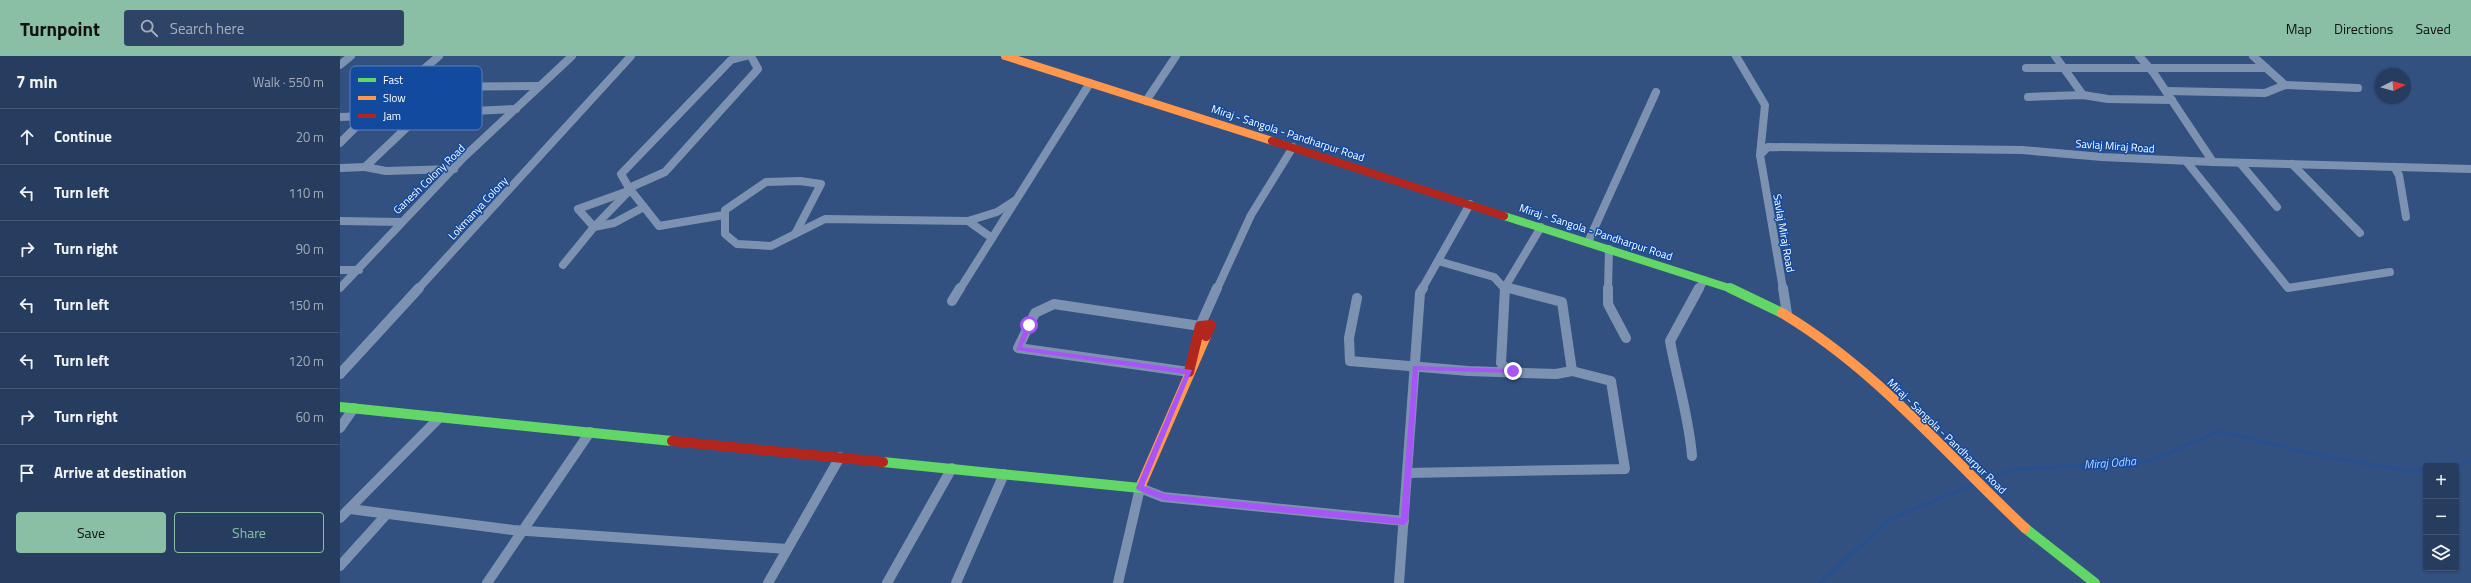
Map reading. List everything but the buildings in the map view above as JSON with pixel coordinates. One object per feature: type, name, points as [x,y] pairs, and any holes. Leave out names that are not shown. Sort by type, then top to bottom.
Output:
[{"type":"main road","name":"Miraj - Sangola - Pandharpur Road","points":[[1005,56],[1020,59],[1090,83],[1730,288],[1786,314],[1826,340],[1921,425],[2022,524],[2095,583]]},
{"type":"main road","points":[[340,407],[1140,488],[1211,325],[1200,326]]},
{"type":"street","points":[[340,65],[351,56]]},
{"type":"street","points":[[427,66],[439,56]]},
{"type":"street","name":"Ganesh Colony Road","points":[[340,288],[359,270],[401,222],[454,169],[538,86],[572,56]]},
{"type":"street","name":"Lokmanya Colony","points":[[340,374],[631,56]]},
{"type":"street","points":[[724,215],[659,226],[630,189],[621,174],[731,60],[746,56]]},
{"type":"street","points":[[594,227],[578,209],[630,189],[665,172],[758,69],[751,56]]},
{"type":"street","points":[[1146,101],[1176,56]]},
{"type":"street","name":"Savlaj Miraj Road","points":[[1736,56],[1765,104],[1760,155],[1786,314]]},
{"type":"street","points":[[2055,56],[2083,95]]},
{"type":"street","points":[[2140,56],[2166,91],[2213,162]]},
{"type":"street","points":[[2253,56],[2285,85]]},
{"type":"street","points":[[2026,68],[2266,68]]},
{"type":"street","points":[[952,301],[1090,83]]},
{"type":"street","points":[[2166,91],[2265,94],[2285,85],[2358,88]]},
{"type":"street","points":[[482,86],[538,86]]},
{"type":"street","points":[[1588,242],[1656,92]]},
{"type":"street","points":[[2028,97],[2083,95],[2108,99],[2172,100]]},
{"type":"street","points":[[482,110],[516,109]]},
{"type":"street","points":[[340,117],[350,117]]},
{"type":"street","points":[[340,143],[353,130]]},
{"type":"street","points":[[365,167],[404,130]]},
{"type":"street","name":"Savlaj Miraj Road","points":[[1760,155],[1768,147],[2022,150],[2102,157],[2186,161],[2471,169]]},
{"type":"street","points":[[1190,372],[1018,348],[1034,313],[1054,304],[1200,326],[1251,215],[1293,148]]},
{"type":"street","points":[[2186,161],[2288,288],[2390,272]]},
{"type":"street","points":[[2240,163],[2277,207]]},
{"type":"street","points":[[2292,164],[2360,233]]},
{"type":"street","points":[[340,168],[365,167],[386,170],[454,169]]},
{"type":"street","points":[[2394,167],[2399,174],[2406,217]]},
{"type":"street","points":[[795,234],[821,184],[800,181],[766,182],[725,210],[725,234],[737,244],[771,246],[795,234],[825,218],[968,221],[997,212],[1017,199]]},
{"type":"street","points":[[563,265],[594,227],[630,189]]},
{"type":"street","points":[[1399,583],[1420,294],[1470,204]]},
{"type":"street","points":[[594,227],[614,223],[644,207]]},
{"type":"street","points":[[340,221],[401,222]]},
{"type":"street","points":[[968,221],[992,238]]},
{"type":"street","points":[[1508,371],[1501,363],[1500,351],[1505,287],[1541,227]]},
{"type":"street","points":[[1609,249],[1608,304],[1626,338]]},
{"type":"street","points":[[1438,261],[1494,277],[1505,287],[1562,302],[1572,371]]},
{"type":"street","points":[[340,270],[359,270]]},
{"type":"street","points":[[1692,456],[1690,434],[1685,418],[1670,341],[1704,280]]},
{"type":"street","points":[[1357,298],[1349,338],[1350,361],[1415,368],[1556,374],[1572,371],[1611,381],[1625,469],[1408,473]]},
{"type":"street","points":[[340,428],[354,408]]},
{"type":"street","points":[[340,518],[440,417]]},
{"type":"street","points":[[487,583],[590,432]]},
{"type":"street","points":[[768,583],[840,457]]},
{"type":"street","points":[[888,583],[952,468]]},
{"type":"street","points":[[956,583],[1004,474]]},
{"type":"street","points":[[1118,583],[1140,488],[1163,497],[1404,521]]},
{"type":"street","points":[[350,509],[386,515],[524,530],[787,549]]},
{"type":"street","points":[[340,566],[386,515]]},
{"type":"waterway","name":"Miraj Odha","points":[[1985,480],[2009,470],[2149,461],[2220,431],[2312,454],[2409,471],[2423,469]]},
{"type":"waterway","name":"Miraj Odha","points":[[2459,464],[2471,462]]},
{"type":"waterway","name":"Miraj Odha","points":[[1819,583],[1890,519],[1972,485]]},
{"type":"traffic: fast","points":[[1504,216],[1730,288],[1782,313]]},
{"type":"traffic: fast","points":[[340,407],[672,441]]},
{"type":"traffic: fast","points":[[883,462],[1140,488],[1142,483]]},
{"type":"traffic: fast","points":[[2025,528],[2095,583]]},
{"type":"traffic: slow","points":[[1005,56],[1272,141]]},
{"type":"traffic: slow","points":[[1782,313],[1816,333],[1848,357],[1879,384],[2025,528]]},
{"type":"traffic: slow","points":[[1142,483],[1206,336]]},
{"type":"traffic: jam","points":[[1272,141],[1504,216]]},
{"type":"traffic: jam","points":[[1189,372],[1200,326],[1211,325],[1206,336]]},
{"type":"traffic: jam","points":[[672,441],[883,462]]},
{"type":"route","points":[[1029,325],[1018,348],[1190,372],[1140,488],[1163,497],[1404,521],[1415,368],[1468,371],[1513,371]]}]
